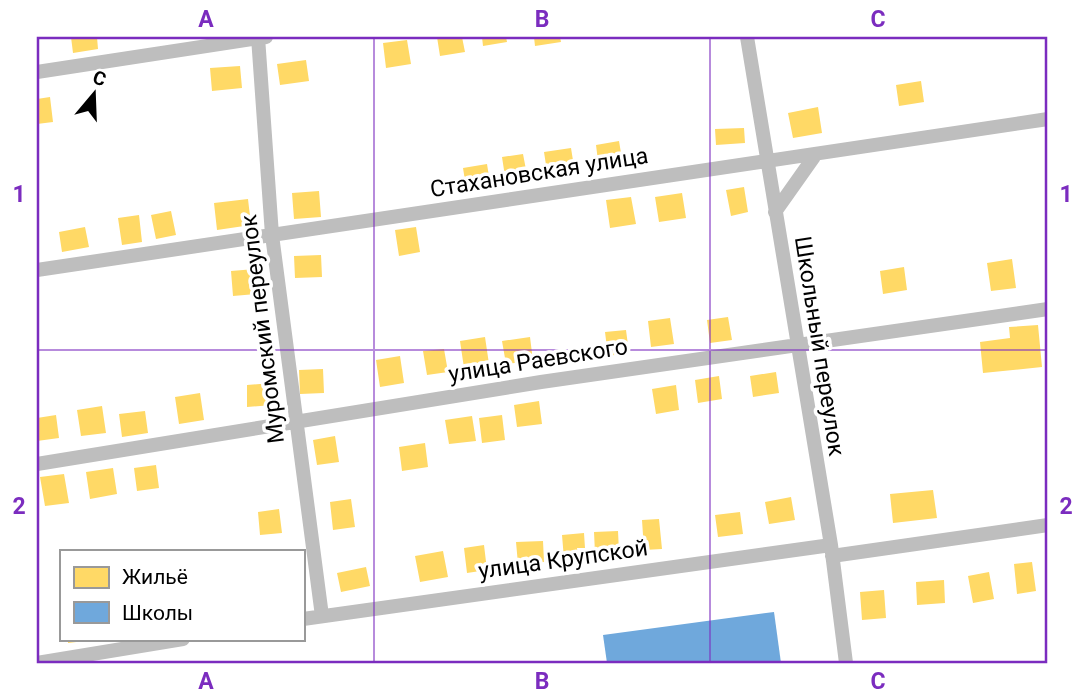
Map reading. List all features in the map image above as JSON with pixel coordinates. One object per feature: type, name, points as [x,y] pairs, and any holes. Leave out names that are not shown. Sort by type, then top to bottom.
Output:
[{"type":"street","points":[[37,72],[261,37]]},
{"type":"street","name":"Муромский переулок","points":[[261,37],[272,235],[322,616]]},
{"type":"street","name":"Школьный переулок","points":[[747,37],[831,550],[846,663]]},
{"type":"street","name":"Стахановская улица","points":[[37,270],[1048,119]]},
{"type":"street","points":[[775,212],[816,154]]},
{"type":"street","name":"улица Раевского","points":[[37,464],[343,412],[1048,309]]},
{"type":"street","name":"улица Крупской","points":[[304,619],[831,550],[956,539],[1048,525]]},
{"type":"street","points":[[37,663],[177,640]]},
{"type":"building: Жильё","points":[[71,37],[97,37],[98,49],[73,53]]},
{"type":"building: Жильё","points":[[437,37],[462,37],[465,52],[440,56]]},
{"type":"building: Жильё","points":[[482,37],[506,37],[507,42],[483,46]]},
{"type":"building: Жильё","points":[[534,37],[560,37],[561,42],[535,46]]},
{"type":"building: Жильё","points":[[407,40],[411,64],[386,68],[383,43]]},
{"type":"building: Жильё","points":[[306,60],[309,81],[280,85],[277,64]]},
{"type":"building: Жильё","points":[[240,66],[242,88],[212,91],[210,68]]},
{"type":"building: Жильё","points":[[921,81],[924,102],[899,106],[896,85]]},
{"type":"building: Жильё","points":[[50,97],[53,122],[37,124],[37,99]]},
{"type":"building: Жильё","points":[[818,107],[822,133],[793,138],[788,113]]},
{"type":"building: Жильё","points":[[744,128],[745,143],[716,145],[715,129]]},
{"type":"building: Жильё","points":[[619,141],[623,165],[599,169],[596,145]]},
{"type":"building: Жильё","points":[[571,148],[575,173],[548,178],[544,152]]},
{"type":"building: Жильё","points":[[523,154],[528,180],[506,183],[502,157]]},
{"type":"building: Жильё","points":[[487,164],[491,189],[467,193],[463,168]]},
{"type":"building: Жильё","points":[[744,187],[748,212],[731,216],[726,190]]},
{"type":"building: Жильё","points":[[319,191],[321,217],[294,219],[292,193]]},
{"type":"building: Жильё","points":[[682,193],[686,218],[659,222],[655,197]]},
{"type":"building: Жильё","points":[[631,197],[636,224],[610,228],[606,200]]},
{"type":"building: Жильё","points":[[248,199],[251,225],[217,230],[214,203]]},
{"type":"building: Жильё","points":[[171,211],[176,235],[156,239],[151,215]]},
{"type":"building: Жильё","points":[[139,215],[142,242],[122,245],[118,218]]},
{"type":"building: Жильё","points":[[85,227],[89,247],[62,252],[59,232]]},
{"type":"building: Жильё","points":[[416,227],[420,252],[399,256],[395,230]]},
{"type":"building: Жильё","points":[[321,255],[322,277],[295,278],[294,256]]},
{"type":"building: Жильё","points":[[1012,259],[1016,288],[991,291],[987,263]]},
{"type":"building: Жильё","points":[[904,267],[907,290],[883,294],[880,271]]},
{"type":"building: Жильё","points":[[255,269],[257,294],[233,296],[231,271]]},
{"type":"building: Жильё","points":[[728,317],[732,340],[710,343],[707,320]]},
{"type":"building: Жильё","points":[[670,318],[674,344],[651,347],[648,321]]},
{"type":"building: Жильё","points":[[1038,325],[1042,367],[983,373],[980,342],[1010,338],[1009,327]]},
{"type":"building: Жильё","points":[[626,330],[629,353],[608,356],[605,332]]},
{"type":"building: Жильё","points":[[485,337],[489,364],[464,368],[460,341]]},
{"type":"building: Жильё","points":[[530,337],[533,361],[506,364],[502,341]]},
{"type":"building: Жильё","points":[[444,349],[448,372],[427,375],[423,351]]},
{"type":"building: Жильё","points":[[400,356],[404,383],[380,387],[376,360]]},
{"type":"building: Жильё","points":[[323,369],[324,393],[300,394],[299,370]]},
{"type":"building: Жильё","points":[[776,372],[779,393],[753,397],[750,376]]},
{"type":"building: Жильё","points":[[719,376],[722,399],[698,403],[695,380]]},
{"type":"building: Жильё","points":[[272,383],[273,405],[247,407],[247,385]]},
{"type":"building: Жильё","points":[[676,385],[679,410],[656,414],[652,389]]},
{"type":"building: Жильё","points":[[200,393],[204,420],[179,424],[175,397]]},
{"type":"building: Жильё","points":[[539,401],[542,424],[517,427],[514,405]]},
{"type":"building: Жильё","points":[[102,406],[106,433],[81,436],[77,410]]},
{"type":"building: Жильё","points":[[145,411],[148,433],[122,437],[119,414]]},
{"type":"building: Жильё","points":[[56,415],[59,438],[37,441],[37,418]]},
{"type":"building: Жильё","points":[[502,415],[505,440],[482,443],[479,418]]},
{"type":"building: Жильё","points":[[472,416],[476,441],[449,444],[445,420]]},
{"type":"building: Жильё","points":[[335,436],[339,462],[317,465],[313,440]]},
{"type":"building: Жильё","points":[[425,443],[428,467],[402,471],[399,447]]},
{"type":"building: Жильё","points":[[156,465],[159,488],[137,491],[134,468]]},
{"type":"building: Жильё","points":[[113,468],[117,494],[90,499],[86,472]]},
{"type":"building: Жильё","points":[[64,474],[69,503],[45,506],[40,477]]},
{"type":"building: Жильё","points":[[933,490],[937,518],[893,523],[890,494]]},
{"type":"building: Жильё","points":[[791,497],[795,520],[769,524],[765,502]]},
{"type":"building: Жильё","points":[[351,499],[355,527],[333,530],[330,502]]},
{"type":"building: Жильё","points":[[279,509],[282,533],[260,535],[258,512]]},
{"type":"building: Жильё","points":[[740,512],[743,534],[718,537],[715,515]]},
{"type":"building: Жильё","points":[[659,519],[662,549],[644,550],[642,520]]},
{"type":"building: Жильё","points":[[618,531],[619,552],[595,553],[594,532]]},
{"type":"building: Жильё","points":[[584,533],[585,548],[577,548],[578,558],[564,559],[562,535]]},
{"type":"building: Жильё","points":[[543,541],[544,562],[518,564],[516,542]]},
{"type":"building: Жильё","points":[[484,545],[487,570],[467,573],[464,548]]},
{"type":"building: Жильё","points":[[443,551],[448,577],[420,582],[415,556]]},
{"type":"building: Жильё","points":[[1032,562],[1036,591],[1017,594],[1014,564]]},
{"type":"building: Жильё","points":[[366,567],[370,586],[341,592],[337,573]]},
{"type":"building: Жильё","points":[[989,572],[994,599],[973,603],[968,576]]},
{"type":"building: Жильё","points":[[944,580],[945,603],[917,605],[916,582]]},
{"type":"building: Жильё","points":[[884,590],[886,618],[862,620],[860,592]]},
{"type":"building: Жильё","points":[[68,640],[93,640],[68,643]]},
{"type":"building: Школы","points":[[774,612],[781,663],[607,663],[603,635]]}]
